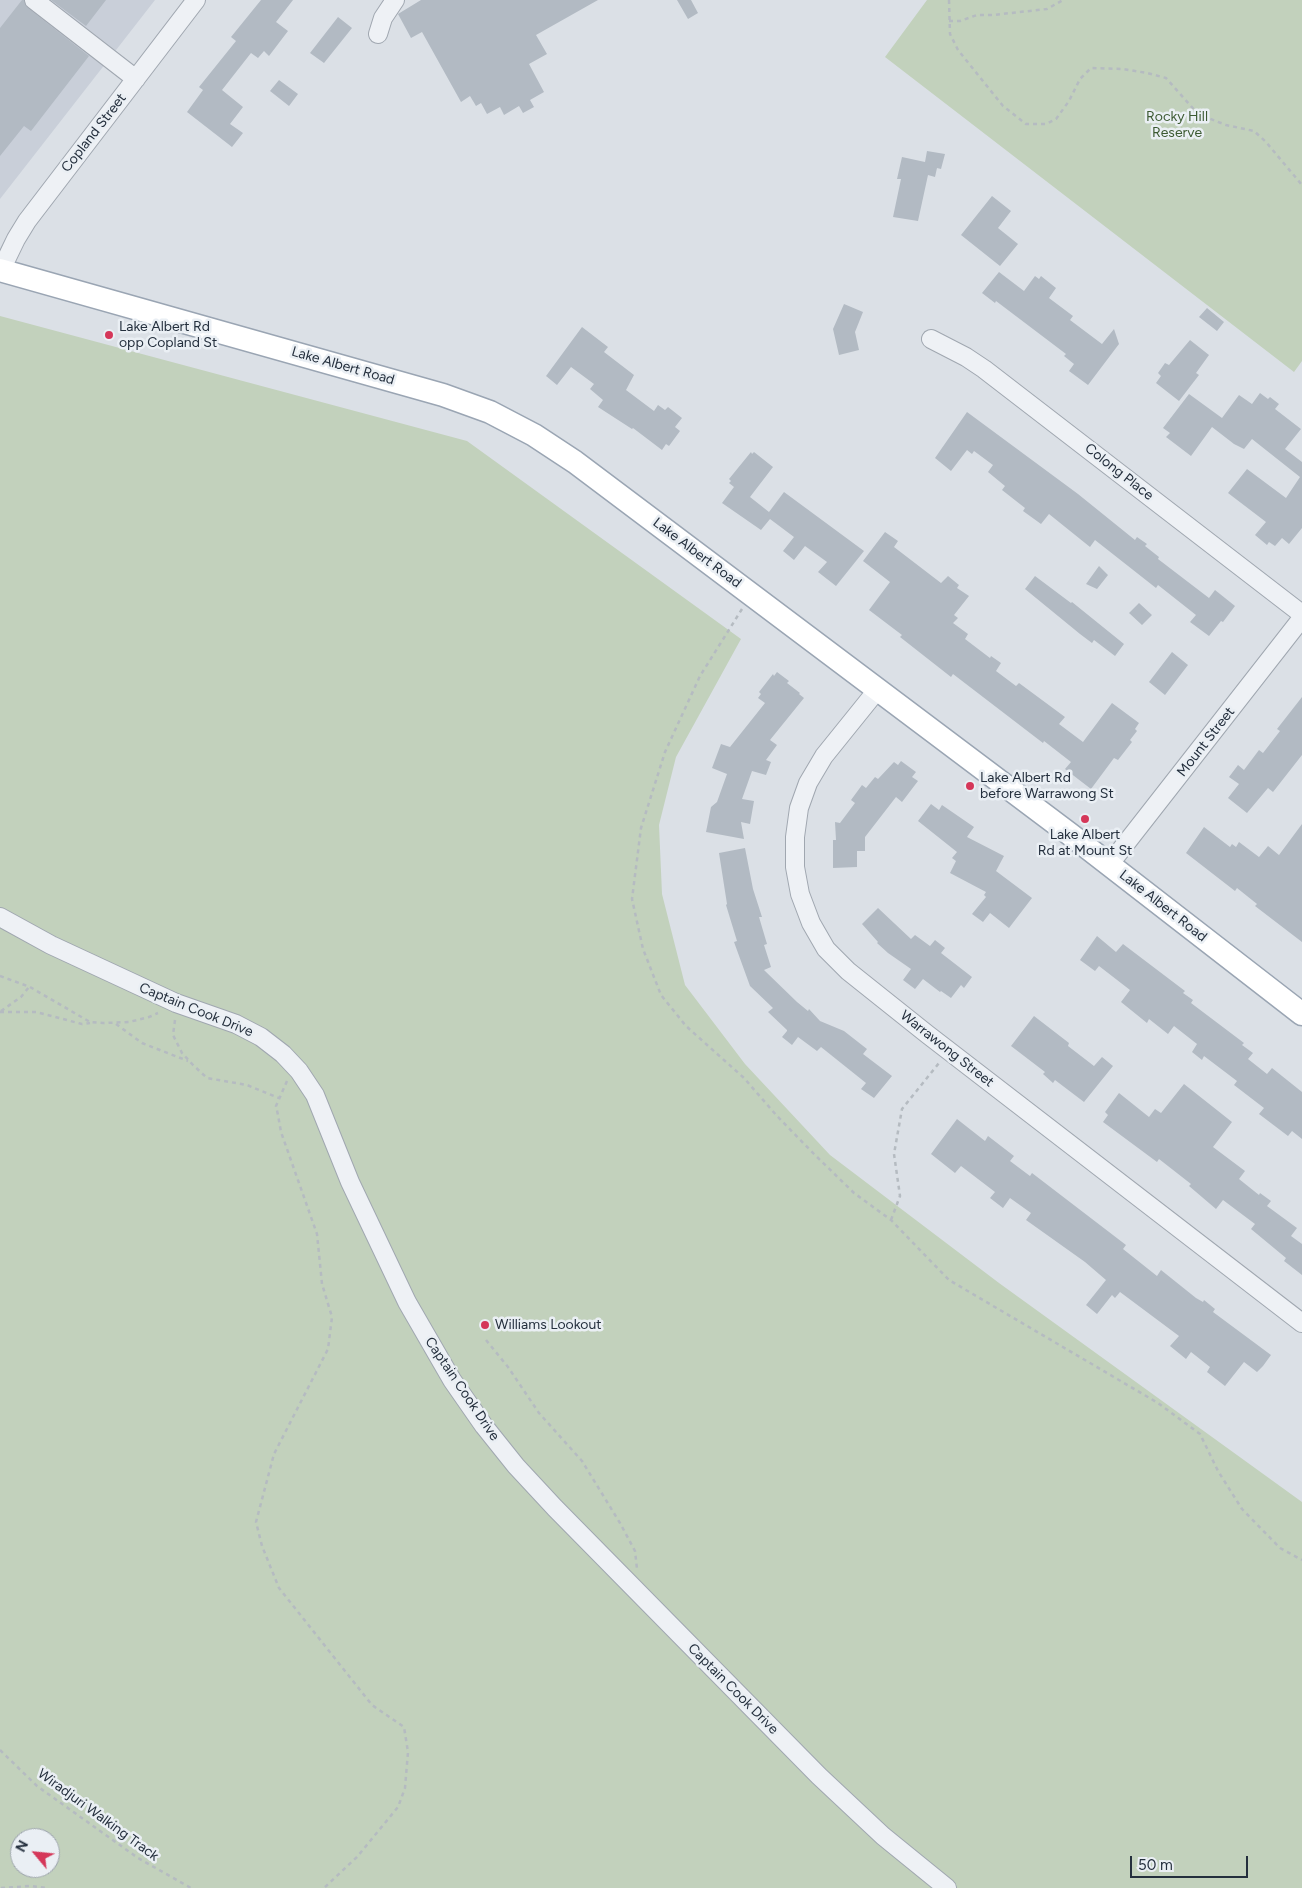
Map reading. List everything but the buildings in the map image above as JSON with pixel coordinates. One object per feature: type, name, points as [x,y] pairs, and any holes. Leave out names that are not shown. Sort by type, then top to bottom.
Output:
[{"type":"main road","name":"Lake Albert Road","points":[[0,270],[395,381],[490,412],[534,435],[575,462],[752,594],[1302,1014]]},
{"type":"street","points":[[34,0],[136,79]]},
{"type":"street","name":"Copland Street","points":[[0,270],[27,221],[196,0]]},
{"type":"street","points":[[378,34],[383,18],[395,0]]},
{"type":"street","name":"Colong Place","points":[[931,339],[966,357],[984,369],[1302,614]]},
{"type":"street","name":"Mount Street","points":[[1109,865],[1296,637],[1302,618]]},
{"type":"street","name":"Warrawong Street","points":[[878,689],[824,756],[808,783],[798,817],[795,837],[795,868],[800,894],[811,923],[826,949],[848,971],[1302,1323]]},
{"type":"street","name":"Captain Cook Drive","points":[[0,917],[59,949],[176,1004],[236,1024],[261,1037],[283,1054],[315,1095],[350,1182],[407,1302],[452,1380],[484,1426],[516,1466],[850,1806],[946,1888]]},
{"type":"path","points":[[949,0],[950,34],[958,50],[1003,106],[1026,124],[1046,124],[1056,119],[1069,101],[1080,79],[1091,68],[1123,69],[1147,73],[1166,78],[1198,114],[1226,125],[1254,131],[1266,142],[1302,186]]},
{"type":"path","points":[[950,21],[960,22],[977,15],[1047,9],[1063,0]]},
{"type":"path","points":[[752,594],[726,631],[700,676],[665,752],[641,828],[632,899],[642,949],[661,995],[686,1026],[744,1078],[778,1116],[854,1193],[891,1220],[949,1280],[1158,1403],[1200,1434],[1218,1471],[1242,1509],[1280,1548],[1302,1560]]},
{"type":"path","points":[[0,976],[30,987],[90,1022],[130,1022],[149,1017],[176,1004]]},
{"type":"path","points":[[0,1012],[21,997],[30,987]]},
{"type":"path","points":[[176,1004],[173,1035],[182,1053],[189,1061],[208,1078],[247,1085],[278,1098]]},
{"type":"path","points":[[0,1012],[36,1012],[82,1024],[94,1022]]},
{"type":"path","points":[[115,1023],[142,1043],[189,1061]]},
{"type":"path","points":[[891,1220],[900,1196],[894,1154],[902,1109],[949,1050]]},
{"type":"path","points":[[295,1067],[278,1098],[276,1106],[281,1132],[317,1234],[322,1284],[332,1317],[328,1348],[274,1454],[256,1522],[262,1546],[279,1588],[372,1705],[404,1727],[408,1752],[405,1788],[398,1807],[357,1857],[324,1888]]},
{"type":"path","points":[[486,1340],[508,1367],[539,1413],[582,1461],[620,1523],[635,1551],[641,1595]]},
{"type":"path","name":"Wiradjuri Walking Track","points":[[0,1750],[38,1786],[138,1858],[191,1888]]},
{"type":"path","points":[[2,1888],[30,1886],[48,1888]]},
{"type":"shaded area","points":[[0,0],[155,0],[0,199]]},
{"type":"green space","name":"Rocky Hill Reserve","points":[[927,0],[1302,0],[1302,361],[1294,372],[885,57]]},
{"type":"green space","points":[[0,316],[467,441],[741,639],[676,757],[659,825],[662,894],[685,985],[745,1064],[830,1155],[999,1283],[1302,1502],[1302,1888],[0,1888]]},
{"type":"place","name":"Lake Albert Rd opp Copland St","points":[[109,335]]},
{"type":"place","name":"Lake Albert Rd before Warrawong St","points":[[970,786]]},
{"type":"place","name":"Lake Albert Rd at Mount St","points":[[1085,819]]},
{"type":"place","name":"Williams Lookout","points":[[485,1325]]}]
